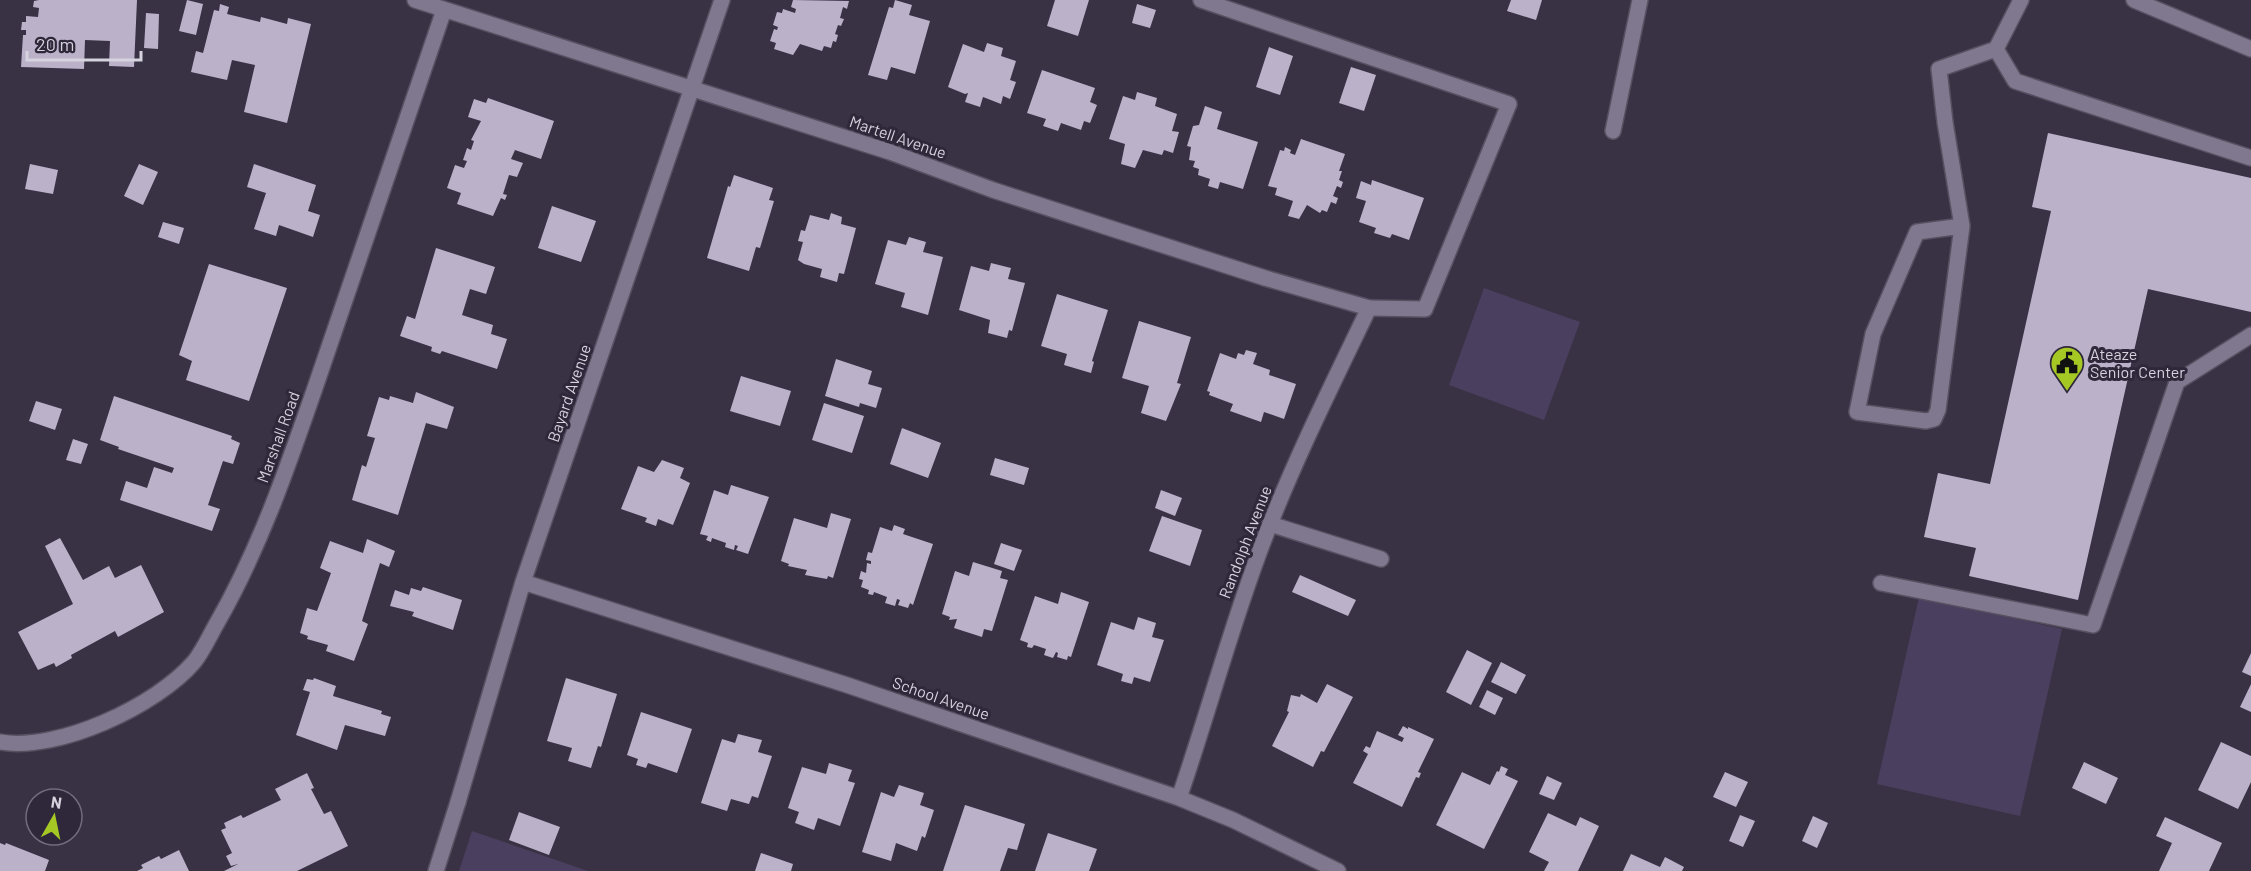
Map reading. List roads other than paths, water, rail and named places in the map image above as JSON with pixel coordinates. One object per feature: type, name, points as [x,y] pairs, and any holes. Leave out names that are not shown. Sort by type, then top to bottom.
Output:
[{"type":"street","name":"Martell Avenue","points":[[415,0],[890,152],[993,190],[1264,278],[1369,308],[1425,309],[1509,104],[1201,0]]},
{"type":"street","name":"Bayard Avenue","points":[[436,871],[523,582],[722,0]]},
{"type":"street","points":[[1613,131],[1640,0]]},
{"type":"street","points":[[1962,226],[1917,232],[1873,334],[1857,412],[1926,421],[1934,419],[1938,410],[1962,226],[1939,69],[1996,49],[2021,0]]},
{"type":"street","points":[[2134,0],[2251,49]]},
{"type":"street","name":"Marshall Road","points":[[0,742],[15,745],[56,740],[101,724],[158,694],[195,662],[230,601],[266,523],[301,430],[444,10]]},
{"type":"street","points":[[1996,49],[2015,81],[2251,158]]},
{"type":"street","name":"Randolph Avenue","points":[[1179,798],[1242,598],[1287,480],[1369,308]]},
{"type":"street","points":[[1881,583],[2093,625],[2177,382],[2251,335]]},
{"type":"street","points":[[1270,524],[1381,559]]},
{"type":"street","name":"School Avenue","points":[[523,582],[847,685],[1179,798],[1233,820],[1338,871]]},
{"type":"place","name":"Ateaze Senior Center","points":[[2067,392]]}]
